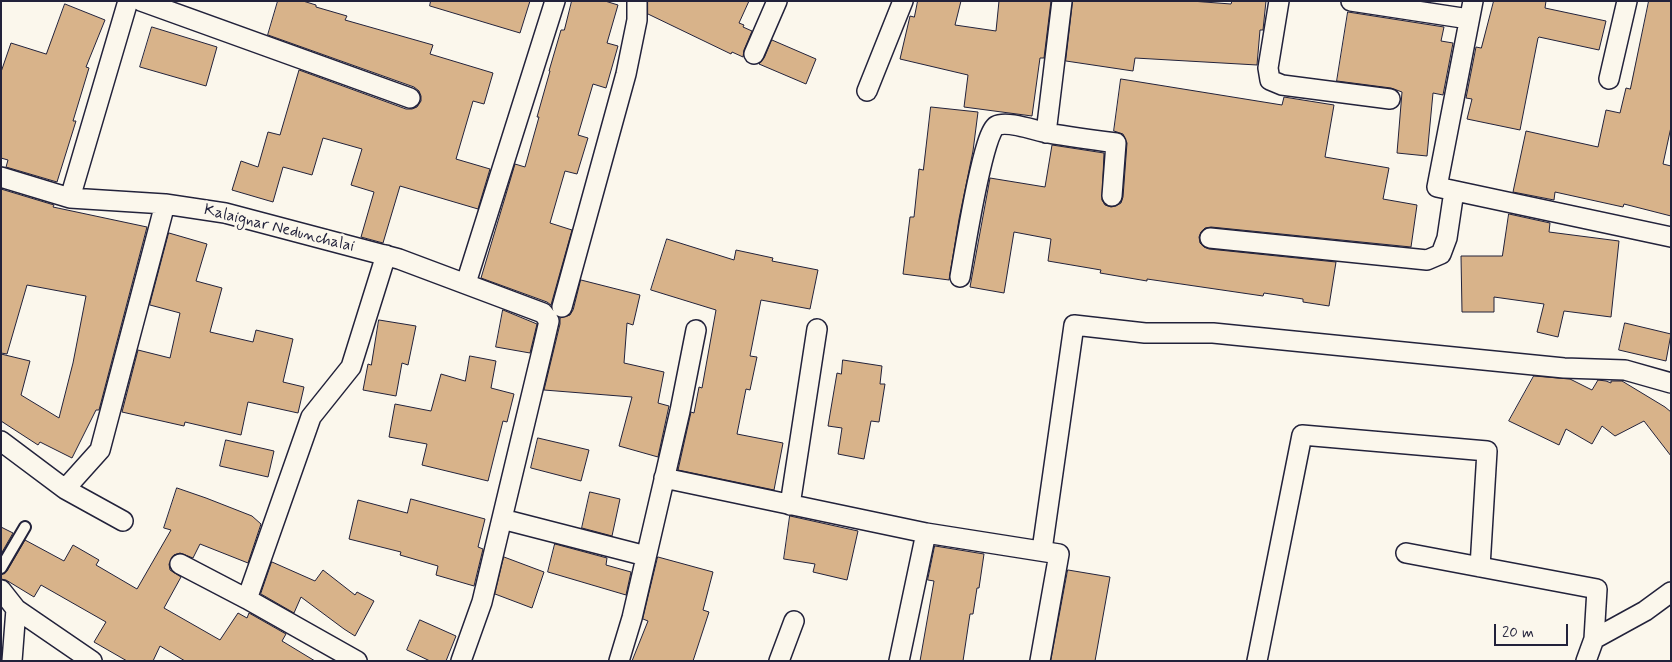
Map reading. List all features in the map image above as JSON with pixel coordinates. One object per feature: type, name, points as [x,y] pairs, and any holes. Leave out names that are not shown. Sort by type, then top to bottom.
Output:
[{"type":"street","points":[[70,198],[128,1]]},
{"type":"street","points":[[142,1],[410,98]]},
{"type":"street","points":[[466,283],[555,1]]},
{"type":"street","points":[[562,307],[626,74],[637,20],[637,1]]},
{"type":"street","points":[[754,54],[777,1]]},
{"type":"street","points":[[867,91],[903,1]]},
{"type":"street","points":[[1046,132],[1062,1]]},
{"type":"street","points":[[1279,1],[1268,68],[1270,80],[1282,85],[1390,99]]},
{"type":"street","points":[[1350,1],[1471,10],[1437,187],[1671,237]]},
{"type":"street","points":[[1609,79],[1627,1]]},
{"type":"street","points":[[960,277],[982,161],[990,132],[995,126],[1002,124],[1116,143],[1112,196]]},
{"type":"street","name":"Kalaignar Nedunchalai","points":[[1,177],[70,198],[165,204],[225,212],[386,255],[543,313],[549,321],[502,519]]},
{"type":"street","points":[[1210,238],[1427,260],[1441,254],[1447,238],[1454,191]]},
{"type":"street","points":[[65,489],[100,450],[165,204]]},
{"type":"street","points":[[247,599],[311,417],[351,367],[386,255]]},
{"type":"street","points":[[1042,550],[1074,325],[1145,333],[1213,333],[1564,368],[1626,370],[1671,383]]},
{"type":"street","points":[[790,505],[817,329]]},
{"type":"street","points":[[619,661],[632,618],[696,330]]},
{"type":"street","points":[[1257,661],[1302,435],[1487,451],[1480,567]]},
{"type":"street","points":[[1,441],[65,489],[122,521]]},
{"type":"street","points":[[664,478],[926,533],[1059,554],[1040,661]]},
{"type":"street","points":[[461,661],[482,602],[502,519],[646,556]]},
{"type":"street","points":[[899,661],[926,533]]},
{"type":"street","points":[[1406,553],[1597,589],[1594,639],[1586,661]]},
{"type":"street","points":[[180,564],[247,599],[357,661]]},
{"type":"street","points":[[1,590],[16,610],[92,661]]},
{"type":"street","points":[[1594,639],[1645,611],[1671,592]]},
{"type":"street","points":[[12,661],[16,610]]},
{"type":"street","points":[[780,661],[794,621]]},
{"type":"lane","points":[[1,568],[25,527]]},
{"type":"building","points":[[278,1],[303,1],[316,5],[316,7],[347,16],[345,20],[433,45],[430,54],[493,73],[484,104],[473,101],[456,159],[490,169],[478,209],[400,186],[383,243],[361,237],[374,192],[351,185],[362,149],[323,138],[312,175],[283,167],[273,202],[232,190],[241,161],[258,167],[268,132],[280,135],[299,70],[406,109],[417,107],[421,101],[419,91],[414,87],[268,35]]},
{"type":"building","points":[[431,1],[530,1],[520,33],[430,6]]},
{"type":"building","points":[[572,1],[605,1],[618,5],[607,43],[618,46],[606,88],[593,84],[578,135],[588,138],[577,174],[565,171],[550,223],[572,230],[551,305],[481,278],[515,164],[525,167],[549,71]]},
{"type":"building","points":[[648,1],[749,1],[739,23],[752,31],[743,57],[732,52],[731,54],[648,14]]},
{"type":"building","points":[[918,1],[961,1],[955,25],[996,31],[999,1],[1051,1],[1044,58],[1040,58],[1032,116],[964,107],[968,75],[900,59],[910,16],[914,17]]},
{"type":"building","points":[[1073,1],[1191,1],[1231,4],[1232,1],[1266,1],[1263,30],[1260,30],[1257,65],[1135,58],[1133,71],[1066,61]]},
{"type":"building","points":[[1494,1],[1546,1],[1545,8],[1606,21],[1599,50],[1538,38],[1520,130],[1467,119],[1472,99],[1466,98],[1476,47],[1481,48]]},
{"type":"building","points":[[1649,1],[1671,1],[1671,127],[1663,164],[1671,166],[1671,216],[1624,204],[1623,207],[1555,192],[1554,200],[1513,192],[1526,131],[1598,147],[1606,110],[1620,113],[1626,88],[1630,89]]},
{"type":"building","points":[[65,4],[105,20],[86,67],[89,68],[73,121],[76,121],[57,182],[6,167],[8,160],[1,158],[1,72],[11,43],[46,54]]},
{"type":"building","points":[[1348,12],[1444,27],[1441,41],[1453,43],[1443,95],[1433,93],[1427,156],[1397,153],[1402,92],[1391,88],[1337,81]]},
{"type":"building","points":[[152,27],[217,47],[206,86],[140,67]]},
{"type":"building","points":[[772,40],[816,59],[806,84],[759,64],[764,58]]},
{"type":"building","points":[[1121,79],[1282,105],[1284,97],[1334,105],[1325,157],[1389,168],[1383,199],[1417,205],[1411,247],[1211,227],[1205,228],[1201,232],[1199,237],[1200,243],[1209,249],[1336,262],[1329,306],[1303,302],[1303,299],[1264,293],[1263,296],[1147,279],[1147,281],[1100,273],[1101,270],[1048,261],[1051,239],[1014,232],[1004,293],[970,287],[990,178],[1045,187],[1052,145],[1104,153],[1102,200],[1105,205],[1111,207],[1121,203],[1127,143],[1123,134],[1114,131]]},
{"type":"building","points":[[931,107],[978,112],[973,151],[949,280],[903,274],[910,217],[914,217],[919,169],[923,170]]},
{"type":"building","points":[[1,189],[54,205],[53,207],[147,227],[99,410],[96,410],[72,458],[40,442],[38,445],[1,421],[1,354],[30,361],[21,395],[59,418],[73,363],[86,296],[27,285],[7,354],[1,353]]},
{"type":"building","points":[[1509,214],[1550,223],[1549,232],[1619,241],[1611,317],[1564,311],[1558,337],[1537,332],[1544,304],[1494,297],[1494,312],[1462,312],[1461,256],[1502,256]]},
{"type":"building","points":[[169,233],[207,244],[196,281],[222,288],[210,332],[253,342],[256,330],[293,339],[283,382],[304,387],[298,413],[248,402],[241,435],[185,422],[184,426],[122,412],[138,350],[170,358],[180,313],[150,305]]},
{"type":"building","points":[[667,239],[734,260],[736,250],[773,258],[772,261],[818,270],[810,309],[761,300],[750,356],[757,357],[750,390],[746,389],[737,434],[783,443],[774,490],[678,470],[691,412],[694,413],[699,387],[702,388],[716,310],[651,290]]},
{"type":"building","points":[[581,280],[640,295],[633,325],[627,323],[624,363],[664,372],[658,403],[669,406],[658,457],[619,446],[632,397],[544,390],[560,318],[570,315],[573,310]]},
{"type":"building","points":[[503,310],[537,324],[530,353],[496,347]]},
{"type":"building","points":[[379,320],[416,326],[408,365],[402,363],[396,396],[363,390],[368,364],[371,365]]},
{"type":"building","points":[[1625,323],[1671,334],[1666,361],[1619,350]]},
{"type":"building","points":[[470,356],[496,361],[491,388],[514,394],[507,422],[503,421],[488,481],[422,465],[427,444],[389,437],[395,404],[431,411],[441,374],[465,381]]},
{"type":"building","points":[[843,360],[882,366],[880,384],[885,384],[879,422],[871,421],[864,459],[838,454],[842,428],[828,426],[837,373],[841,374]]},
{"type":"building","points":[[1534,376],[1570,379],[1592,390],[1598,380],[1611,383],[1611,381],[1622,381],[1671,412],[1671,456],[1644,421],[1615,436],[1602,426],[1592,444],[1566,429],[1559,445],[1509,421]]},
{"type":"building","points":[[538,438],[589,450],[581,481],[531,468]]},
{"type":"building","points":[[226,440],[274,451],[268,477],[220,466]]},
{"type":"building","points":[[177,488],[252,516],[261,524],[248,563],[200,544],[193,558],[180,553],[174,555],[169,564],[170,570],[181,577],[164,608],[220,640],[238,613],[247,618],[249,613],[286,634],[282,641],[315,661],[185,661],[160,646],[153,661],[127,661],[94,642],[106,622],[41,585],[34,597],[6,580],[1,579],[1,575],[7,571],[25,540],[64,561],[73,545],[99,560],[96,565],[137,589],[171,530],[164,528]]},
{"type":"building","points":[[590,492],[620,499],[612,536],[582,528]]},
{"type":"building","points":[[411,499],[485,519],[478,547],[483,549],[474,586],[436,575],[438,566],[400,555],[401,552],[349,539],[358,500],[407,513]]},
{"type":"building","points":[[790,516],[858,531],[847,580],[813,572],[815,564],[784,559]]},
{"type":"building","points":[[1,527],[13,533],[1,554]]},
{"type":"building","points":[[555,544],[607,558],[606,565],[631,572],[626,595],[548,572]]},
{"type":"building","points":[[935,546],[984,554],[973,614],[970,614],[963,661],[920,661],[934,581],[928,580]]},
{"type":"building","points":[[504,557],[544,572],[532,608],[495,594]]},
{"type":"building","points":[[658,557],[713,572],[703,610],[709,612],[693,661],[632,661],[648,621],[643,619]]},
{"type":"building","points":[[272,562],[315,581],[323,570],[355,595],[357,592],[374,601],[355,636],[301,597],[294,613],[261,594]]},
{"type":"building","points":[[1068,570],[1110,577],[1095,661],[1051,661]]},
{"type":"building","points":[[420,620],[456,636],[446,661],[430,661],[407,650]]}]
